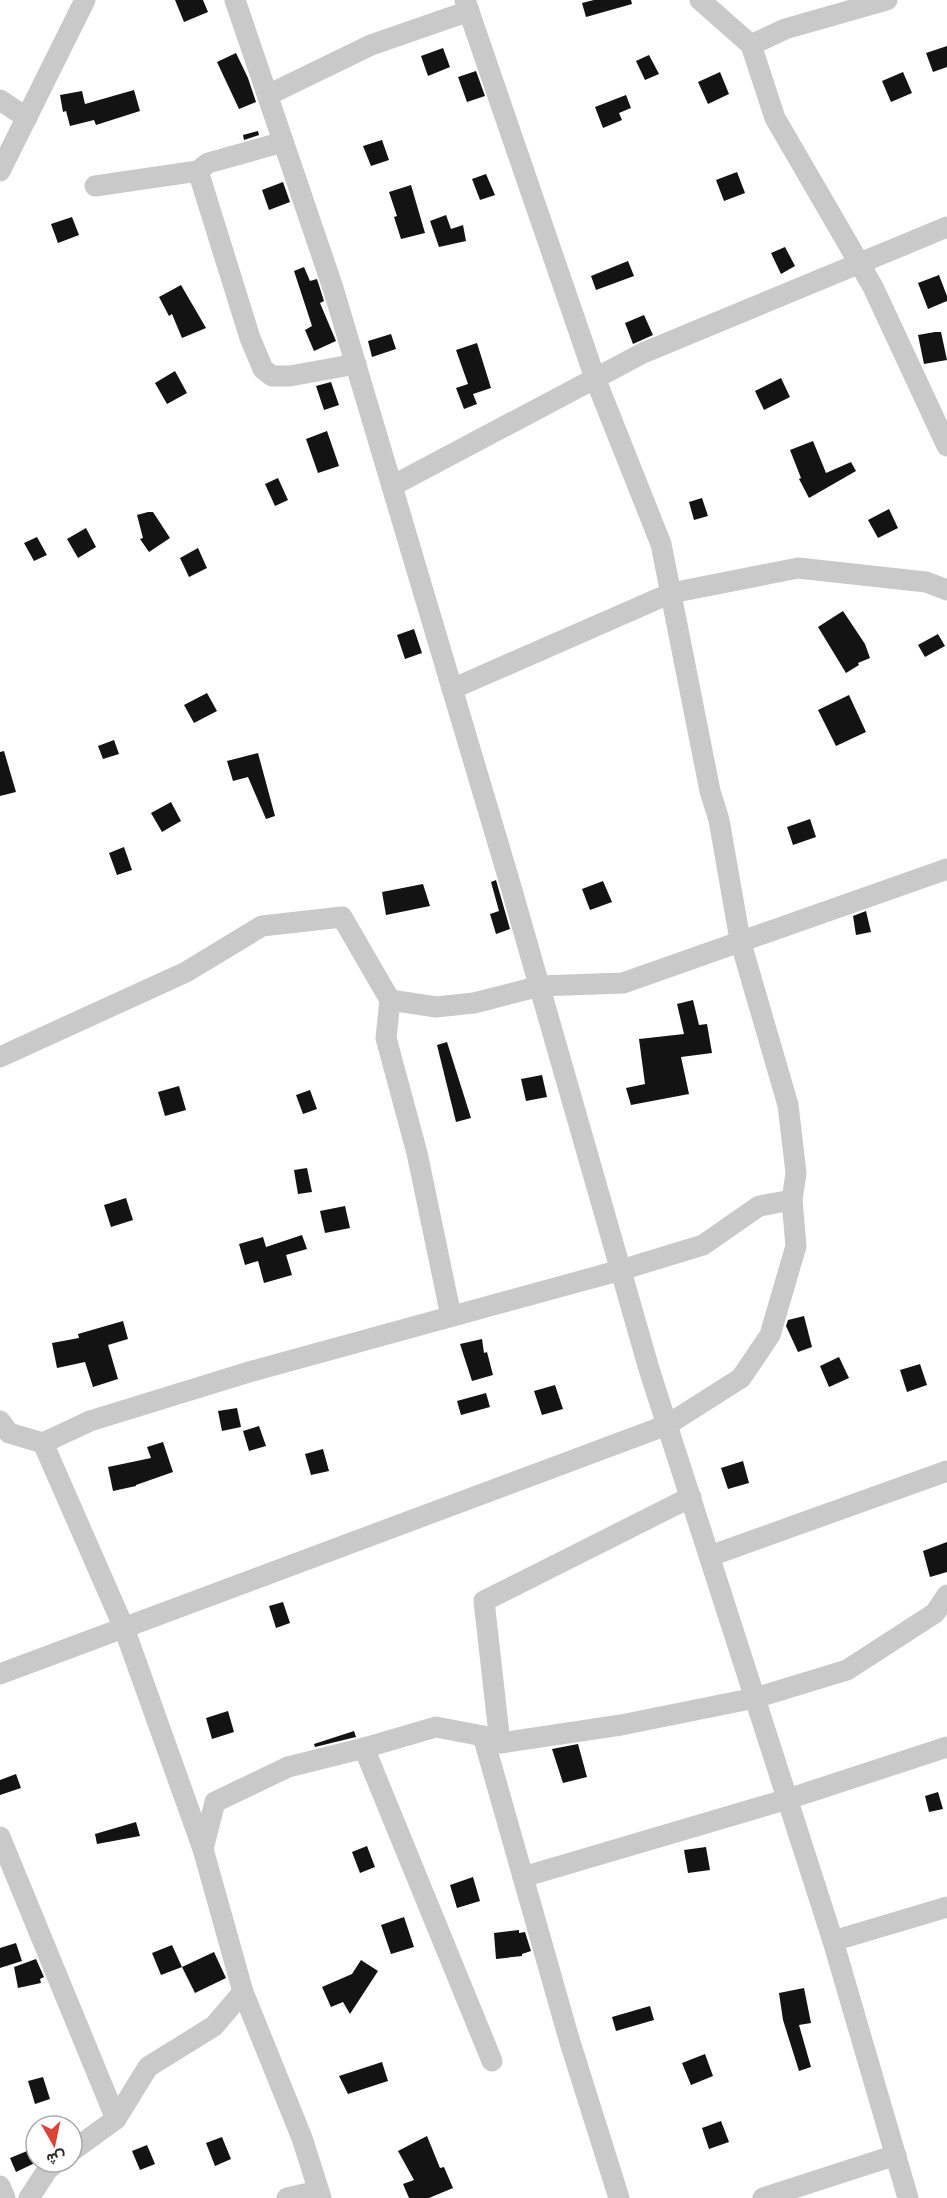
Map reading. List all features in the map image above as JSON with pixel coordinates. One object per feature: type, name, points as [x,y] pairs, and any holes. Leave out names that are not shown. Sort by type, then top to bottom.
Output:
[{"type":"street","points":[[0,171],[85,0]]},
{"type":"street","points":[[235,0],[333,288],[540,986],[621,1270],[690,1497],[833,1941],[908,2198]]},
{"type":"street","points":[[700,0],[751,45],[775,118],[873,287],[947,446]]},
{"type":"street","points":[[751,45],[786,29],[887,0]]},
{"type":"street","points":[[0,1674],[668,1425],[741,1378],[770,1335],[796,1246],[792,1200],[796,1173],[788,1105],[740,940],[719,820],[710,791],[661,544],[595,378],[467,6],[371,45],[268,95]]},
{"type":"street","points":[[0,100],[27,118]]},
{"type":"street","points":[[95,186],[198,171],[208,163],[284,142]]},
{"type":"street","points":[[198,171],[250,338],[263,369],[272,376],[290,376],[356,364]]},
{"type":"street","points":[[392,486],[644,352],[947,227]]},
{"type":"street","points":[[452,689],[671,593],[798,568],[926,582],[947,590]]},
{"type":"street","points":[[390,1000],[436,1007],[474,1003],[540,986],[622,982],[947,869]]},
{"type":"street","points":[[0,1057],[186,972],[262,926],[342,916],[390,1000],[386,1038],[417,1153],[452,1316]]},
{"type":"street","points":[[0,1420],[9,1433],[43,1443],[90,1421],[249,1372],[621,1270],[703,1245],[759,1206],[792,1200]]},
{"type":"street","points":[[43,1443],[123,1628],[203,1849],[243,1992],[302,2138],[319,2194],[287,2198]]},
{"type":"street","points":[[710,1556],[947,1471]]},
{"type":"street","points":[[615,2197],[523,1877],[491,1740],[484,1601],[690,1497]]},
{"type":"street","points":[[203,1849],[215,1802],[288,1767],[436,1727],[491,1740],[621,1725],[755,1698],[847,1670],[935,1613],[947,1594]]},
{"type":"street","points":[[523,1877],[788,1799],[947,1747]]},
{"type":"street","points":[[364,1748],[492,2061]]},
{"type":"street","points":[[0,1837],[116,2120]]},
{"type":"street","points":[[833,1941],[947,1907]]},
{"type":"street","points":[[84,2143],[116,2120],[148,2067],[214,2026],[243,1992]]},
{"type":"street","points":[[763,2198],[896,2155]]},
{"type":"street","points":[[29,2198],[45,2174]]},
{"type":"street","points":[[0,2186],[4,2198]]},
{"type":"building","points":[[175,0],[203,0],[208,12],[184,22]]},
{"type":"building","points":[[594,0],[631,0],[632,4],[586,17],[582,3]]},
{"type":"building","points":[[947,46],[947,67],[933,72],[926,53]]},
{"type":"building","points":[[443,48],[450,67],[428,76],[421,56]]},
{"type":"building","points":[[236,53],[256,102],[239,109],[217,62]]},
{"type":"building","points":[[649,55],[659,74],[645,80],[636,61]]},
{"type":"building","points":[[476,71],[485,96],[467,102],[458,77]]},
{"type":"building","points":[[720,72],[729,94],[708,104],[698,82]]},
{"type":"building","points":[[903,72],[912,93],[891,102],[882,81]]},
{"type":"building","points":[[134,90],[140,111],[96,125],[94,120],[70,126],[66,111],[63,112],[60,95],[82,91],[85,104]]},
{"type":"building","points":[[626,95],[631,108],[619,113],[622,120],[603,128],[595,107]]},
{"type":"building","points":[[258,131],[259,135],[244,140],[243,135]]},
{"type":"building","points":[[382,140],[389,160],[371,166],[363,146]]},
{"type":"building","points":[[737,172],[745,193],[724,201],[716,180]]},
{"type":"building","points":[[486,174],[495,195],[480,200],[472,179]]},
{"type":"building","points":[[283,182],[290,202],[269,210],[262,190]]},
{"type":"building","points":[[411,185],[425,233],[401,239],[394,217],[397,216],[389,192]]},
{"type":"building","points":[[446,215],[451,229],[463,225],[466,241],[439,247],[430,221]]},
{"type":"building","points":[[72,217],[79,235],[58,243],[51,224]]},
{"type":"building","points":[[785,247],[795,266],[781,274],[771,253]]},
{"type":"building","points":[[628,261],[634,276],[596,290],[591,276]]},
{"type":"building","points":[[304,267],[310,281],[317,279],[324,301],[320,303],[336,341],[314,351],[305,330],[312,326],[294,271]]},
{"type":"building","points":[[939,275],[947,301],[928,309],[918,283]]},
{"type":"building","points":[[181,285],[206,328],[182,338],[172,314],[169,316],[159,297]]},
{"type":"building","points":[[644,315],[653,335],[633,344],[625,323]]},
{"type":"building","points":[[941,332],[947,360],[924,364],[918,335]]},
{"type":"building","points":[[391,334],[396,349],[372,357],[368,341]]},
{"type":"building","points":[[477,343],[491,388],[473,394],[477,404],[464,409],[456,388],[468,384],[456,350]]},
{"type":"building","points":[[175,371],[187,393],[167,404],[155,383]]},
{"type":"building","points":[[781,378],[790,397],[764,410],[755,391]]},
{"type":"building","points":[[331,382],[339,405],[324,410],[316,386]]},
{"type":"building","points":[[327,431],[339,466],[318,473],[306,439]]},
{"type":"building","points":[[813,441],[826,473],[851,462],[856,471],[809,498],[799,479],[801,478],[790,450]]},
{"type":"building","points":[[278,478],[288,500],[275,506],[265,484]]},
{"type":"building","points":[[702,498],[708,516],[694,520],[689,502]]},
{"type":"building","points":[[889,509],[898,528],[878,538],[868,520]]},
{"type":"building","points":[[153,512],[170,538],[149,552],[140,539],[143,538],[137,515]]},
{"type":"building","points":[[86,528],[96,547],[78,558],[67,539]]},
{"type":"building","points":[[37,537],[47,555],[34,561],[24,543]]},
{"type":"building","points":[[198,548],[207,568],[189,577],[180,558]]},
{"type":"building","points":[[843,611],[865,644],[870,658],[858,663],[859,665],[846,673],[818,627]]},
{"type":"building","points":[[414,629],[422,653],[405,659],[397,635]]},
{"type":"building","points":[[938,634],[945,646],[925,657],[918,645]]},
{"type":"building","points":[[207,693],[217,711],[194,723],[184,705]]},
{"type":"building","points":[[849,695],[866,732],[836,746],[818,710]]},
{"type":"building","points":[[114,740],[119,754],[103,759],[98,746]]},
{"type":"building","points":[[4,751],[16,792],[0,796],[0,752]]},
{"type":"building","points":[[258,753],[275,816],[266,819],[248,777],[233,781],[227,761]]},
{"type":"building","points":[[171,802],[181,821],[162,832],[151,813]]},
{"type":"building","points":[[810,819],[816,837],[793,845],[787,827]]},
{"type":"building","points":[[124,847],[132,870],[117,875],[109,853]]},
{"type":"building","points":[[496,880],[510,929],[496,934],[490,914],[499,911],[491,882]]},
{"type":"building","points":[[603,881],[612,902],[590,910],[582,889]]},
{"type":"building","points":[[423,884],[430,906],[386,915],[382,892]]},
{"type":"building","points":[[866,911],[871,932],[856,935],[853,916]]},
{"type":"building","points":[[693,1000],[699,1025],[707,1024],[712,1053],[681,1057],[689,1094],[631,1105],[626,1088],[645,1084],[639,1039],[684,1034],[677,1004]]},
{"type":"building","points":[[447,1042],[471,1118],[456,1122],[437,1045]]},
{"type":"building","points":[[542,1075],[547,1097],[526,1101],[521,1079]]},
{"type":"building","points":[[179,1086],[186,1110],[165,1116],[158,1092]]},
{"type":"building","points":[[310,1090],[317,1109],[303,1114],[296,1095]]},
{"type":"building","points":[[307,1168],[312,1192],[298,1194],[294,1170]]},
{"type":"building","points":[[126,1198],[133,1220],[111,1227],[104,1205]]},
{"type":"building","points":[[345,1206],[350,1228],[325,1233],[320,1211]]},
{"type":"building","points":[[302,1235],[307,1249],[286,1255],[292,1275],[264,1283],[258,1261],[245,1265],[239,1244],[263,1237],[266,1247]]},
{"type":"building","points":[[804,1316],[812,1347],[798,1352],[786,1326],[788,1320]]},
{"type":"building","points":[[123,1321],[128,1339],[108,1345],[118,1379],[93,1387],[85,1362],[57,1368],[52,1343],[79,1338],[78,1334]]},
{"type":"building","points":[[482,1339],[484,1353],[487,1352],[493,1375],[472,1381],[460,1344]]},
{"type":"building","points":[[839,1357],[849,1378],[829,1387],[820,1366]]},
{"type":"building","points":[[920,1364],[927,1385],[907,1392],[900,1370]]},
{"type":"building","points":[[555,1385],[563,1409],[542,1415],[534,1391]]},
{"type":"building","points":[[486,1393],[490,1407],[461,1415],[457,1401]]},
{"type":"building","points":[[237,1408],[241,1427],[222,1431],[218,1411]]},
{"type":"building","points":[[259,1426],[266,1446],[249,1451],[243,1431]]},
{"type":"building","points":[[163,1442],[173,1472],[136,1486],[113,1491],[108,1467],[151,1458],[147,1447]]},
{"type":"building","points":[[323,1449],[329,1471],[311,1475],[305,1454]]},
{"type":"building","points":[[743,1461],[749,1483],[728,1489],[721,1468]]},
{"type":"building","points":[[947,1542],[947,1572],[930,1577],[923,1551]]},
{"type":"building","points":[[283,1602],[290,1623],[276,1628],[269,1606]]},
{"type":"building","points":[[228,1711],[234,1732],[212,1739],[206,1718]]},
{"type":"building","points":[[354,1731],[356,1737],[315,1747],[314,1744]]},
{"type":"building","points":[[578,1744],[587,1777],[563,1783],[552,1749]]},
{"type":"building","points":[[16,1774],[21,1788],[0,1795],[0,1780]]},
{"type":"building","points":[[938,1792],[943,1809],[929,1812],[925,1796]]},
{"type":"building","points":[[136,1822],[140,1836],[97,1844],[95,1834]]},
{"type":"building","points":[[367,1846],[375,1867],[360,1873],[352,1852]]},
{"type":"building","points":[[706,1847],[710,1870],[688,1873],[684,1850]]},
{"type":"building","points":[[473,1877],[480,1901],[457,1908],[450,1885]]},
{"type":"building","points":[[404,1917],[414,1947],[391,1954],[381,1925]]},
{"type":"building","points":[[519,1930],[519,1933],[525,1932],[531,1951],[522,1956],[496,1959],[494,1933]]},
{"type":"building","points":[[16,1943],[22,1961],[0,1968],[0,1948]]},
{"type":"building","points":[[172,1945],[182,1967],[161,1975],[152,1953]]},
{"type":"building","points":[[214,1952],[226,1978],[195,1993],[182,1967]]},
{"type":"building","points":[[36,1959],[44,1977],[40,1979],[41,1983],[18,1988],[14,1967]]},
{"type":"building","points":[[361,1960],[378,1971],[350,2014],[343,2002],[331,2007],[322,1987],[352,1974]]},
{"type":"building","points":[[804,1988],[811,2023],[799,2025],[811,2067],[799,2071],[783,2020],[779,1993]]},
{"type":"building","points":[[650,2006],[654,2020],[616,2031],[612,2017]]},
{"type":"building","points":[[705,2054],[713,2076],[691,2085],[682,2063]]},
{"type":"building","points":[[382,2062],[388,2081],[348,2094],[339,2076]]},
{"type":"building","points":[[43,2077],[50,2099],[35,2104],[28,2081]]},
{"type":"building","points":[[721,2121],[729,2142],[709,2149],[702,2128]]},
{"type":"building","points":[[427,2136],[440,2168],[444,2167],[453,2188],[429,2198],[409,2198],[403,2184],[414,2180],[398,2151]]},
{"type":"building","points":[[222,2137],[231,2159],[215,2166],[206,2143]]},
{"type":"building","points":[[147,2145],[155,2164],[140,2170],[132,2151]]},
{"type":"building","points":[[24,2152],[24,2168],[16,2172],[10,2158]]}]
